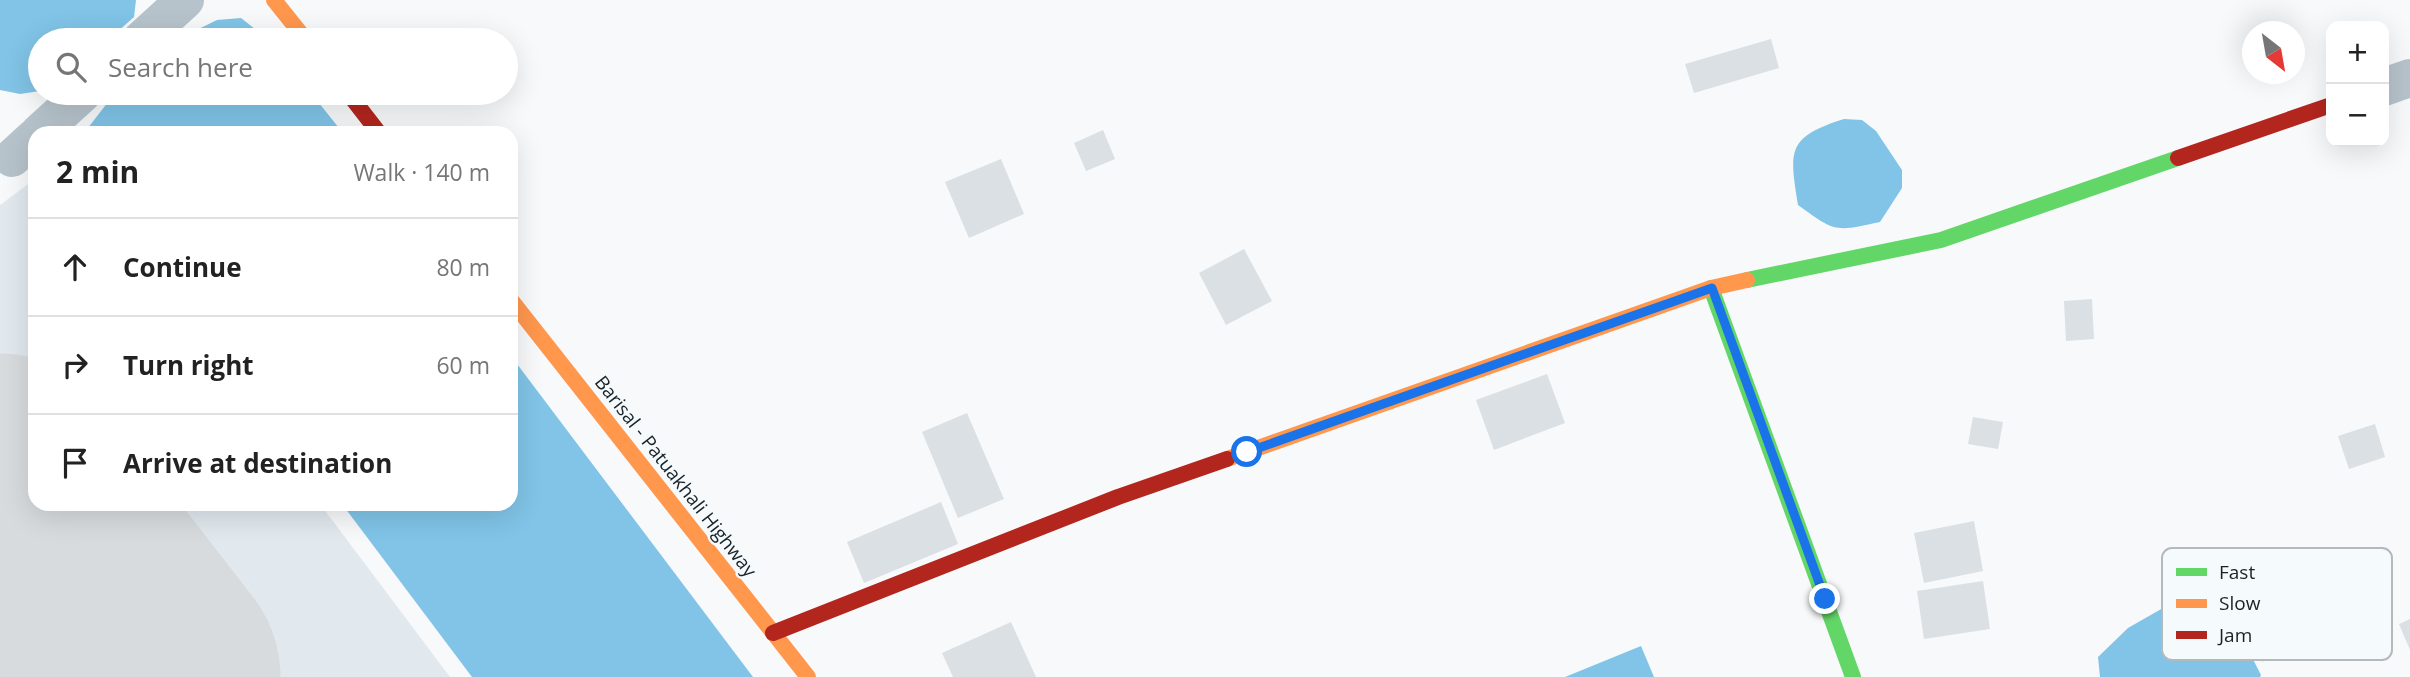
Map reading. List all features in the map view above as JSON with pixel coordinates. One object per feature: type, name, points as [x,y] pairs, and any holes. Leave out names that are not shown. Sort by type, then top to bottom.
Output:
[{"type":"main road","points":[[275,0],[297,28]]},
{"type":"main road","points":[[357,105],[374,126]]},
{"type":"main road","points":[[773,633],[1118,497],[1712,288],[1941,240],[2326,107]]},
{"type":"main road","points":[[1712,288],[1853,677]]},
{"type":"main road","name":"Barisal - Patuakhali Highway","points":[[518,309],[808,677]]},
{"type":"street","points":[[154,28],[185,0]]},
{"type":"street","points":[[2389,85],[2410,78]]},
{"type":"street","points":[[47,126],[70,105]]},
{"type":"shaded area","points":[[28,184],[28,511],[325,511],[450,677],[0,677],[0,205]]},
{"type":"water","points":[[0,0],[136,0],[134,17],[122,28],[28,28],[28,93],[0,90]]},
{"type":"water","points":[[241,18],[254,28],[201,28],[217,20]]},
{"type":"water","points":[[106,105],[321,105],[337,126],[89,126]]},
{"type":"water","points":[[1844,119],[1862,120],[1876,131],[1902,170],[1902,188],[1880,222],[1836,227],[1828,225],[1798,205],[1793,171],[1796,148],[1812,132]]},
{"type":"water","points":[[518,365],[753,677],[472,677],[347,511],[518,511]]},
{"type":"water","points":[[2162,609],[2162,660],[2253,660],[2261,675],[2100,677],[2098,657],[2128,628]]},
{"type":"water","points":[[1641,646],[1654,677],[1565,677]]},
{"type":"building","points":[[1771,39],[1779,68],[1694,93],[1685,64]]},
{"type":"building","points":[[1103,130],[1115,159],[1086,171],[1074,143]]},
{"type":"building","points":[[1001,159],[1024,214],[969,238],[945,182]]},
{"type":"building","points":[[1244,249],[1272,301],[1226,325],[1199,273]]},
{"type":"building","points":[[2092,299],[2094,339],[2066,341],[2064,301]]},
{"type":"building","points":[[1547,374],[1565,423],[1494,450],[1476,400]]},
{"type":"building","points":[[967,413],[1004,499],[958,518],[922,432]]},
{"type":"building","points":[[1973,417],[2003,422],[1998,449],[1968,444]]},
{"type":"building","points":[[2375,424],[2385,457],[2349,469],[2338,436]]},
{"type":"building","points":[[941,502],[958,544],[864,583],[847,542]]},
{"type":"building","points":[[1974,521],[1983,571],[1924,583],[1914,533]]},
{"type":"building","points":[[1983,581],[1990,629],[1924,639],[1917,591]]},
{"type":"building","points":[[2410,619],[2410,650],[2399,624]]},
{"type":"building","points":[[1011,622],[1036,677],[953,677],[942,653]]},
{"type":"runway","points":[[0,484],[150,677]]},
{"type":"traffic: fast","points":[[1747,280],[1941,240],[2178,158]]},
{"type":"traffic: fast","points":[[1711,288],[1853,677]]},
{"type":"traffic: slow","points":[[274,0],[296,28]]},
{"type":"traffic: slow","points":[[1227,459],[1711,288],[1747,280]]},
{"type":"traffic: slow","points":[[518,309],[808,677]]},
{"type":"traffic: jam","points":[[357,105],[374,126]]},
{"type":"traffic: jam","points":[[2178,158],[2326,107]]},
{"type":"traffic: jam","points":[[773,633],[1118,497],[1227,459]]},
{"type":"route","points":[[1247,452],[1712,288],[1825,599]]}]
